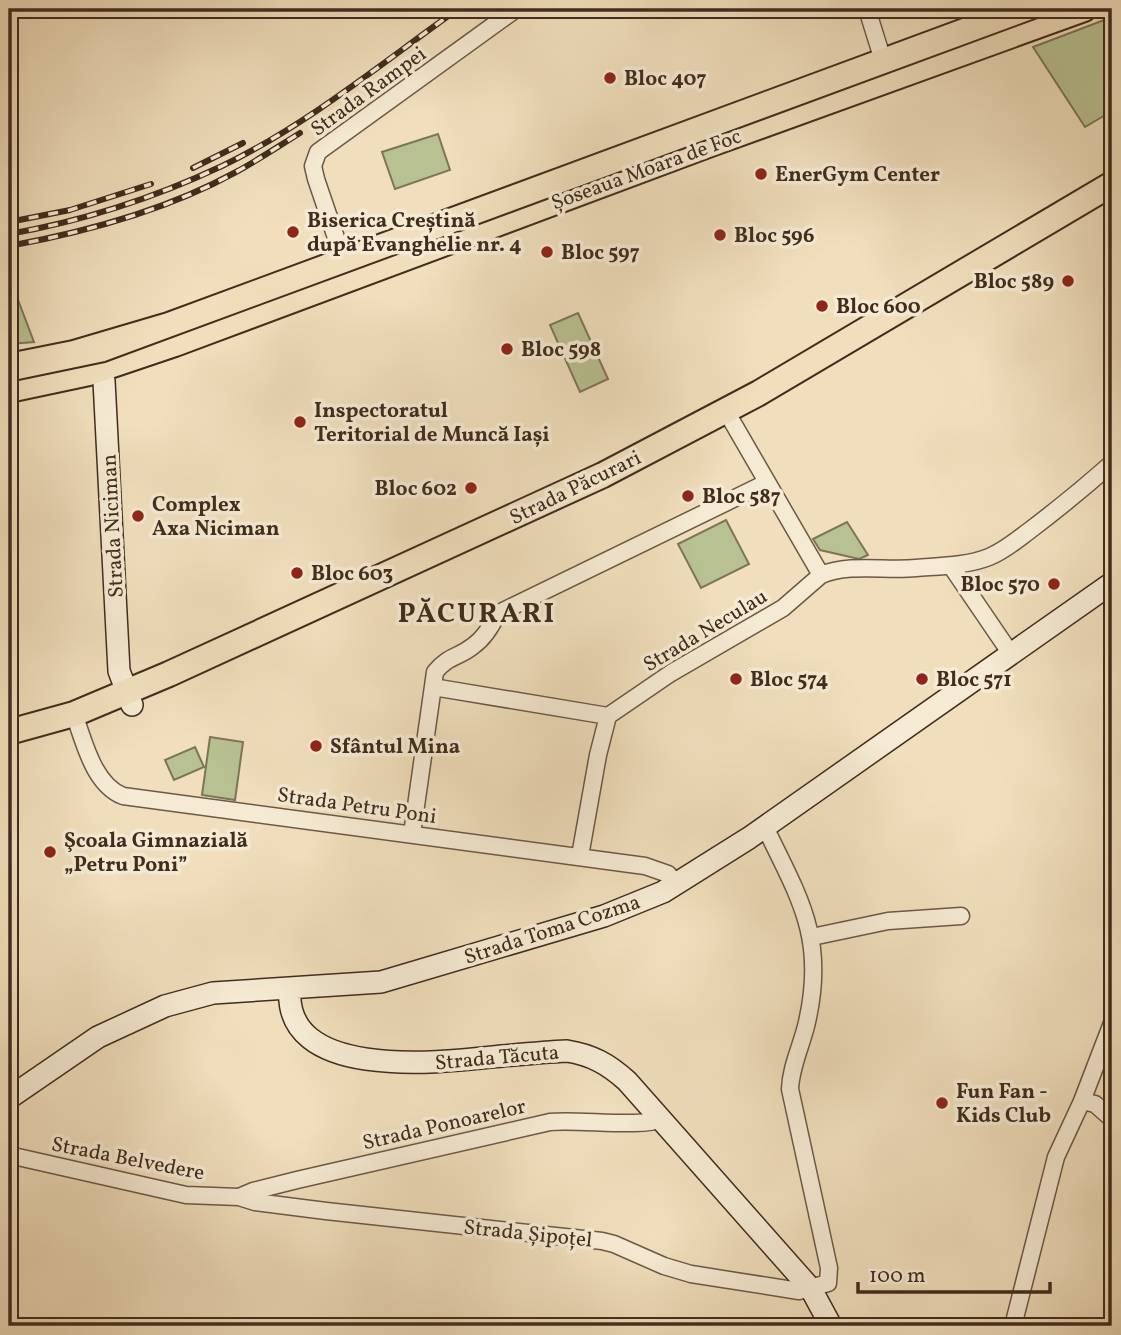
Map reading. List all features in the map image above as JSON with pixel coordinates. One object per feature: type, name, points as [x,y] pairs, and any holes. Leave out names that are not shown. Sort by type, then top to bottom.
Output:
[{"type":"main road","name":"Șoseaua Moara de Foc","points":[[9,390],[72,378],[97,359],[169,325],[347,270],[711,144],[1024,9]]},
{"type":"main road","name":"Șoseaua Moara de Foc","points":[[886,70],[1084,9]]},
{"type":"main road","name":"Strada Păcurari","points":[[730,417],[1112,184]]},
{"type":"main road","name":"Strada Păcurari","points":[[9,744],[130,699],[730,417],[1112,199]]},
{"type":"main road","points":[[9,366],[97,359]]},
{"type":"main road","name":"Strada Păcurari","points":[[9,732],[76,720]]},
{"type":"street","name":"Strada Rampei","points":[[347,270],[316,179],[313,166],[318,152],[516,9]]},
{"type":"street","points":[[867,9],[886,70]]},
{"type":"street","name":"Strada Niciman","points":[[97,359],[104,390],[120,671],[130,699]]},
{"type":"street","points":[[730,417],[821,575],[837,568],[892,570],[975,562],[1004,550],[1069,501],[1112,463]]},
{"type":"street","points":[[412,834],[435,672],[445,660],[473,646],[492,625],[497,614],[766,483]]},
{"type":"street","points":[[951,566],[1011,654]]},
{"type":"street","name":"Strada Neculau","points":[[608,716],[671,673],[783,608],[821,575]]},
{"type":"street","name":"Strada Toma Cozma","points":[[9,1098],[98,1037],[165,1006],[214,993],[381,982],[635,905],[676,884],[765,827],[1112,583]]},
{"type":"street","points":[[433,687],[608,716],[598,755],[580,856]]},
{"type":"street","name":"Strada Petru Poni","points":[[76,720],[88,755],[100,776],[108,787],[123,796],[580,856],[656,869],[668,874],[676,884]]},
{"type":"street","points":[[765,827],[806,913],[812,937],[813,987],[807,1022],[790,1075],[792,1101],[829,1269],[828,1283],[811,1289],[831,1326]]},
{"type":"street","points":[[812,937],[888,921],[961,916]]},
{"type":"street","name":"Strada Tăcuta","points":[[290,988],[289,1003],[292,1015],[304,1034],[351,1056],[379,1062],[417,1064],[567,1051],[582,1053],[612,1068],[661,1119],[811,1289]]},
{"type":"street","points":[[1013,1326],[1056,1157],[1082,1101],[1112,1023]]},
{"type":"street","points":[[1082,1101],[1095,1104],[1112,1119]]},
{"type":"street","name":"Strada Ponoarelor","points":[[239,1197],[297,1180],[550,1122],[578,1120],[646,1123],[661,1119]]},
{"type":"street","name":"Strada Belvedere","points":[[9,1155],[186,1195],[239,1197]]},
{"type":"street","points":[[297,1180],[299,1207]]},
{"type":"street","name":"Strada Șipoțel","points":[[239,1197],[255,1202],[602,1241],[691,1274],[799,1291],[811,1289]]},
{"type":"green space","points":[[1112,17],[1112,111],[1085,127],[1033,47]]},
{"type":"green space","points":[[438,134],[450,170],[395,189],[382,152]]},
{"type":"green space","points":[[12,284],[34,342],[9,344],[9,285]]},
{"type":"green space","points":[[578,313],[608,379],[580,392],[550,325]]},
{"type":"green space","points":[[726,520],[749,564],[701,588],[678,544]]},
{"type":"green space","points":[[847,522],[868,555],[859,559],[820,550],[813,539]]},
{"type":"green space","points":[[210,737],[243,742],[235,800],[202,795]]},
{"type":"green space","points":[[195,747],[204,767],[174,780],[165,760]]},
{"type":"tram line","points":[[9,382],[105,362],[1062,9]]},
{"type":"railway","points":[[9,234],[118,207],[222,166],[314,113],[458,9]]},
{"type":"railway","points":[[9,246],[126,218],[182,198],[236,172],[300,133]]},
{"type":"railway","points":[[193,168],[243,143]]},
{"type":"railway","points":[[9,222],[70,210],[151,184]]},
{"type":"place","name":"Bloc 407","points":[[610,78]]},
{"type":"place","name":"EnerGym Center","points":[[761,174]]},
{"type":"place","name":"Biserica Creștină după Evanghelie nr. 4","points":[[293,232]]},
{"type":"place","name":"Bloc 596","points":[[720,235]]},
{"type":"place","name":"Bloc 597","points":[[547,252]]},
{"type":"place","name":"Bloc 589","points":[[1068,281]]},
{"type":"place","name":"Bloc 600","points":[[822,306]]},
{"type":"place","name":"Bloc 598","points":[[507,349]]},
{"type":"place","name":"Inspectoratul Teritorial de Muncă Iași","points":[[300,422]]},
{"type":"place","name":"Bloc 602","points":[[471,488]]},
{"type":"place","name":"Bloc 587","points":[[688,496]]},
{"type":"place","name":"Complex Axa Niciman","points":[[138,516]]},
{"type":"place","name":"Bloc 603","points":[[297,573]]},
{"type":"place","name":"Bloc 570","points":[[1054,584]]},
{"type":"place","name":"Bloc 574","points":[[736,679]]},
{"type":"place","name":"Bloc 571","points":[[922,679]]},
{"type":"place","name":"Sfântul Mina","points":[[316,746]]},
{"type":"place","name":"Şcoala Gimnazială „Petru Poni”","points":[[50,852]]},
{"type":"place","name":"Fun Fan - Kids Club","points":[[942,1103]]},
{"type":"district","name":"PĂCURARI","points":[[477,612]]}]
